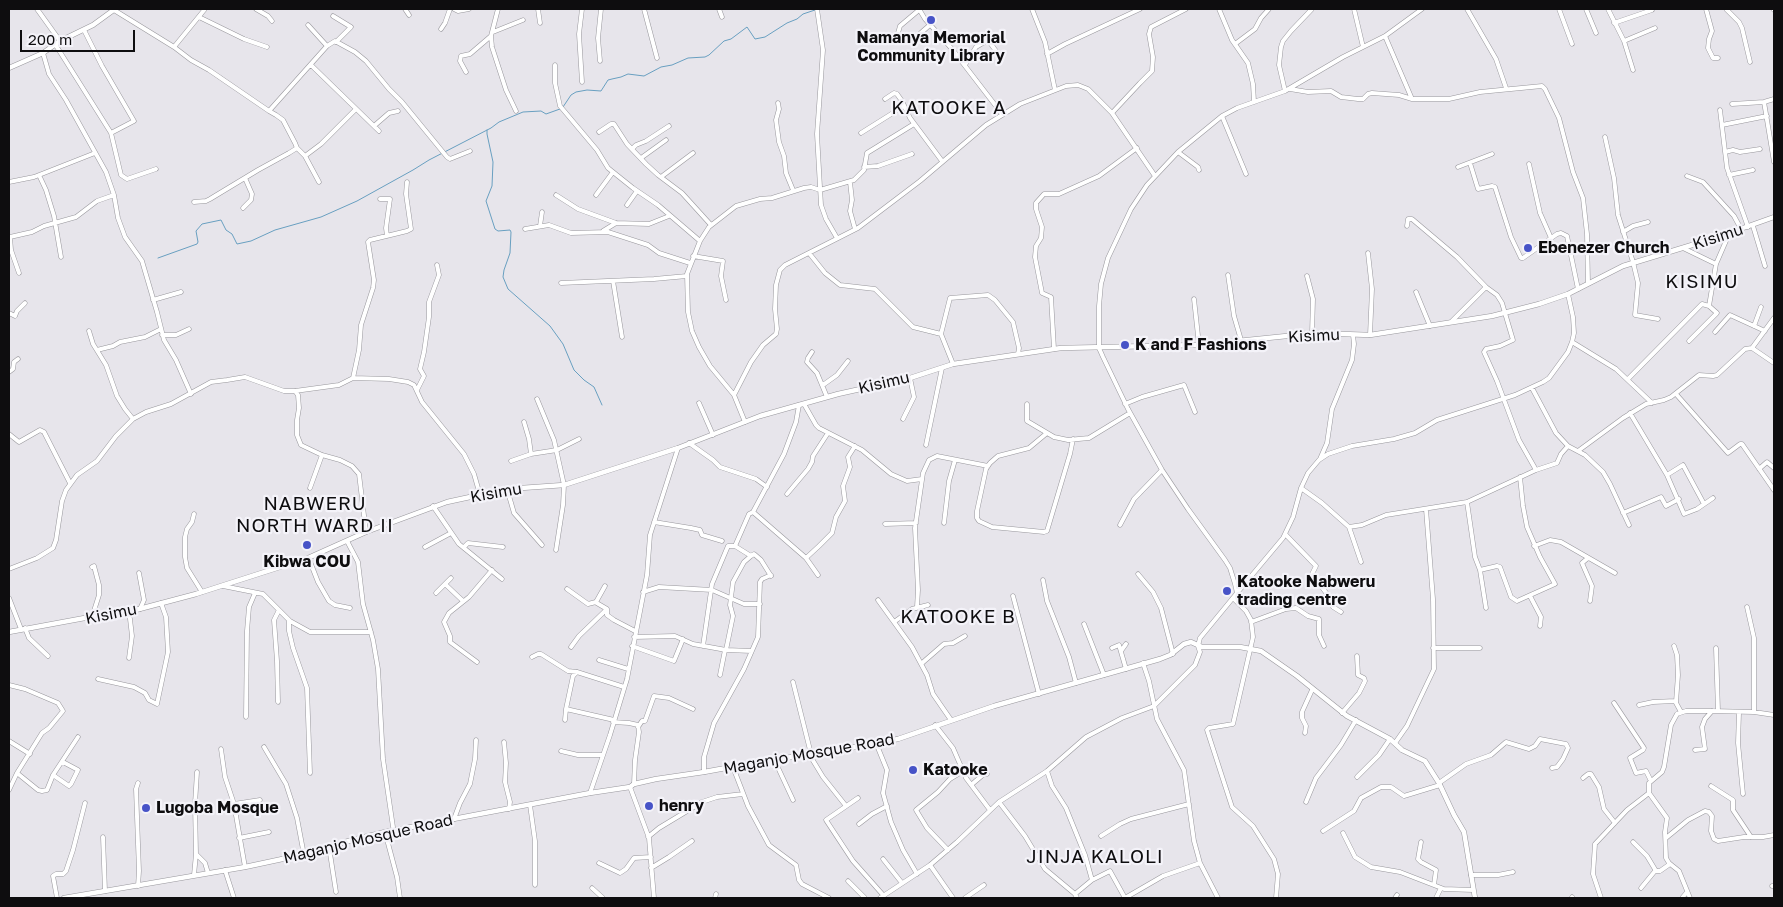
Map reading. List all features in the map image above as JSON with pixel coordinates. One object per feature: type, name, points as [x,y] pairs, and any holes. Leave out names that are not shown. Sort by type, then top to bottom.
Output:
[{"type":"street","points":[[37,9],[111,133],[121,175],[127,179],[156,168]]},
{"type":"street","points":[[9,68],[43,53],[57,43],[106,17],[115,9],[283,120],[297,148],[304,156],[319,182]]},
{"type":"street","points":[[174,48],[205,9]]},
{"type":"street","points":[[256,9],[268,16],[272,21]]},
{"type":"street","points":[[405,9],[409,15]]},
{"type":"street","points":[[441,29],[452,9],[469,9]]},
{"type":"street","points":[[498,9],[492,34],[492,47],[506,90],[516,111]]},
{"type":"street","points":[[538,9],[540,23]]},
{"type":"street","points":[[582,9],[579,40],[582,82]]},
{"type":"street","points":[[600,61],[598,38],[601,9]]},
{"type":"street","points":[[644,9],[657,58]]},
{"type":"street","points":[[719,9],[722,17]]},
{"type":"street","points":[[898,33],[900,26],[919,9],[1002,114]]},
{"type":"street","points":[[1032,9],[1045,42],[1055,90]]},
{"type":"street","points":[[1048,54],[1065,44],[1140,9]]},
{"type":"street","points":[[1112,113],[1152,71],[1153,57],[1148,34],[1151,27],[1186,9]]},
{"type":"street","points":[[1219,9],[1235,44],[1248,63],[1254,102]]},
{"type":"street","points":[[1235,44],[1255,30],[1261,18],[1269,9]]},
{"type":"street","points":[[1286,90],[1279,65],[1280,46],[1291,30],[1312,9]]},
{"type":"street","points":[[1354,9],[1362,47]]},
{"type":"street","points":[[1237,593],[1233,576],[1226,560],[1162,470],[1111,377],[1099,348],[1100,297],[1104,270],[1131,209],[1155,176],[1178,152],[1222,116],[1237,108],[1286,90],[1385,36],[1422,9]]},
{"type":"street","points":[[1467,9],[1496,59],[1506,88]]},
{"type":"street","points":[[1560,9],[1572,44]]},
{"type":"street","points":[[1586,9],[1596,33]]},
{"type":"street","points":[[1608,9],[1624,41],[1634,70]]},
{"type":"street","points":[[1706,9],[1712,31],[1708,48],[1713,58],[1718,58]]},
{"type":"street","points":[[1726,9],[1739,22],[1742,28],[1750,62]]},
{"type":"street","points":[[818,10],[824,56],[817,134],[820,190],[822,211],[837,238]]},
{"type":"street","points":[[1614,23],[1652,10]]},
{"type":"street","points":[[268,111],[327,46],[336,42],[351,27],[333,16]]},
{"type":"street","points":[[199,17],[244,39],[267,47]]},
{"type":"street","points":[[466,72],[460,61],[462,56],[470,54],[492,34],[523,20]]},
{"type":"street","points":[[915,38],[931,24]]},
{"type":"street","points":[[308,25],[327,46]]},
{"type":"street","points":[[1624,41],[1655,28]]},
{"type":"street","points":[[84,30],[102,66],[134,121],[111,133]]},
{"type":"street","points":[[1385,36],[1412,99]]},
{"type":"street","points":[[964,65],[976,46],[988,40],[1001,58]]},
{"type":"street","points":[[336,42],[355,52],[366,61],[450,159],[470,151]]},
{"type":"street","points":[[43,53],[49,74],[66,100],[106,172],[114,195],[120,226],[127,242],[142,261],[162,335],[176,360],[190,394]]},
{"type":"street","points":[[311,65],[379,131]]},
{"type":"street","points":[[555,65],[555,84],[561,108],[597,150],[608,168],[658,205],[700,241]]},
{"type":"street","points":[[734,395],[751,362],[776,334],[774,299],[780,270],[794,259],[855,229],[920,181],[942,161],[1002,114],[1020,104],[1066,86],[1078,85],[1088,89],[1112,113],[1155,176]]},
{"type":"street","points":[[1286,90],[1308,92],[1331,91],[1347,98],[1361,99],[1372,93],[1399,95],[1412,99],[1449,99],[1506,88],[1542,86],[1559,118],[1584,207],[1587,234],[1588,283]]},
{"type":"street","points":[[884,99],[896,93],[914,124],[942,161]]},
{"type":"street","points":[[1732,104],[1764,102],[1774,99]]},
{"type":"street","points":[[1764,102],[1772,138],[1774,160]]},
{"type":"street","points":[[778,103],[776,127],[784,156],[786,173],[793,190]]},
{"type":"street","points":[[861,133],[904,106]]},
{"type":"street","points":[[304,156],[321,144],[356,109]]},
{"type":"street","points":[[1720,110],[1729,175],[1765,266]]},
{"type":"street","points":[[374,126],[389,113],[398,111]]},
{"type":"street","points":[[1222,116],[1246,174]]},
{"type":"street","points":[[1722,125],[1774,118]]},
{"type":"street","points":[[600,132],[613,123],[632,149],[661,177],[682,192],[711,225]]},
{"type":"street","points":[[745,422],[734,395],[710,366],[699,348],[692,331],[688,312],[687,276],[690,263],[700,241],[711,225],[736,206],[807,187],[820,190],[850,182],[860,175],[867,153],[914,124]]},
{"type":"street","points":[[632,149],[669,126]]},
{"type":"street","points":[[1605,137],[1614,178],[1617,210],[1633,262],[1638,289],[1636,316],[1658,318]]},
{"type":"street","points":[[641,158],[666,140]]},
{"type":"street","points":[[194,202],[206,201],[297,148]]},
{"type":"street","points":[[1054,348],[1051,296],[1042,293],[1036,257],[1036,246],[1042,227],[1036,203],[1044,194],[1058,194],[1099,176],[1136,148]]},
{"type":"street","points":[[1725,152],[1760,149]]},
{"type":"street","points":[[9,182],[39,175],[95,152]]},
{"type":"street","points":[[1178,152],[1198,167],[1199,170]]},
{"type":"street","points":[[661,177],[693,153]]},
{"type":"street","points":[[864,167],[878,166],[912,154]]},
{"type":"street","points":[[1458,166],[1492,154]]},
{"type":"street","points":[[1470,163],[1478,189],[1496,187],[1511,237],[1521,258],[1524,258],[1561,233],[1567,236],[1578,289]]},
{"type":"street","points":[[1529,164],[1540,213],[1551,238]]},
{"type":"street","points":[[1729,175],[1753,170]]},
{"type":"street","points":[[596,195],[613,172]]},
{"type":"street","points":[[39,175],[52,210],[61,257]]},
{"type":"street","points":[[1687,176],[1703,182],[1734,216],[1741,229]]},
{"type":"street","points":[[243,208],[251,200],[252,194],[245,178]]},
{"type":"street","points":[[353,378],[359,350],[361,325],[364,321],[374,280],[368,242],[410,229],[406,194],[407,182]]},
{"type":"street","points":[[850,182],[852,200],[850,211],[855,229]]},
{"type":"street","points":[[627,205],[637,191]]},
{"type":"street","points":[[19,273],[11,250],[10,236],[27,234],[44,226],[76,217],[97,201],[114,195]]},
{"type":"street","points":[[556,195],[578,209],[616,223],[649,224],[669,216]]},
{"type":"street","points":[[380,199],[390,199],[386,228],[387,236]]},
{"type":"street","points":[[540,226],[542,212]]},
{"type":"street","name":"Kisimu","points":[[9,632],[117,612],[128,612],[161,604],[304,559],[433,506],[507,489],[564,485],[690,444],[745,422],[826,397],[910,378],[953,364],[1054,348],[1199,345],[1312,334],[1370,335],[1506,314],[1568,294],[1633,262],[1729,234],[1774,217]]},
{"type":"street","points":[[1407,226],[1408,219],[1412,219],[1457,257],[1486,287],[1497,295],[1506,314],[1513,340],[1484,351],[1519,440],[1536,470]]},
{"type":"street","points":[[1623,232],[1633,226],[1648,222]]},
{"type":"street","points":[[601,232],[616,223]]},
{"type":"street","points":[[525,229],[549,225],[578,234],[608,232],[648,245],[658,253],[690,263]]},
{"type":"street","points":[[1709,306],[1716,264],[1729,234]]},
{"type":"street","points":[[1683,248],[1716,264]]},
{"type":"street","points":[[809,253],[825,273],[840,285],[875,289],[913,327],[941,334]]},
{"type":"street","points":[[1368,253],[1372,289],[1370,335]]},
{"type":"street","points":[[693,256],[723,261],[721,276],[726,300]]},
{"type":"street","points":[[417,390],[424,376],[420,369],[424,352],[429,302],[439,275],[436,265]]},
{"type":"street","points":[[1228,275],[1234,316],[1241,340]]},
{"type":"street","points":[[561,283],[687,276]]},
{"type":"street","points":[[1307,276],[1313,299],[1312,334]]},
{"type":"street","points":[[613,281],[622,337]]},
{"type":"street","points":[[1449,324],[1486,287]]},
{"type":"street","points":[[153,300],[181,292]]},
{"type":"street","points":[[1416,292],[1430,326]]},
{"type":"street","points":[[1319,460],[1328,454],[1352,446],[1394,439],[1415,433],[1437,420],[1504,399],[1543,382],[1555,371],[1568,352],[1572,342],[1574,332],[1573,317],[1568,294]]},
{"type":"street","points":[[953,364],[941,334],[950,298],[988,295],[996,300],[1013,322],[1019,348],[1018,354]]},
{"type":"street","points":[[1194,299],[1199,345]]},
{"type":"street","points":[[9,313],[15,316],[17,310],[25,302]]},
{"type":"street","points":[[1628,379],[1702,304],[1709,306],[1724,320]]},
{"type":"street","points":[[1754,326],[1761,306]]},
{"type":"street","points":[[1690,341],[1717,313]]},
{"type":"street","points":[[1715,332],[1730,315],[1765,331]]},
{"type":"street","points":[[1578,451],[1630,413],[1646,404],[1664,400],[1676,394],[1699,375],[1718,375],[1742,351],[1752,348],[1774,318]]},
{"type":"street","points":[[96,350],[113,346],[120,342],[145,337],[161,329]]},
{"type":"street","points":[[162,335],[176,336],[189,329]]},
{"type":"street","points":[[88,331],[96,350],[106,365],[117,396],[124,409],[133,419]]},
{"type":"street","points":[[858,798],[827,818],[826,822],[882,897],[930,865],[999,802],[1047,771],[1092,734],[1122,718],[1154,706],[1195,665],[1200,652],[1198,646],[1200,638],[1284,534],[1293,517],[1308,473],[1319,460],[1327,443],[1332,409],[1352,360],[1354,335]]},
{"type":"street","points":[[1572,342],[1604,361],[1628,379],[1652,403]]},
{"type":"street","points":[[1752,348],[1774,363]]},
{"type":"street","points":[[812,352],[807,362],[818,373],[826,397]]},
{"type":"street","points":[[9,372],[14,362],[18,359]]},
{"type":"street","points":[[823,385],[837,375],[848,362]]},
{"type":"street","points":[[926,445],[942,368]]},
{"type":"street","points":[[9,569],[37,558],[53,548],[62,501],[70,483],[77,475],[97,461],[116,436],[133,419],[146,412],[171,404],[211,382],[245,377],[284,391],[296,391],[339,385],[353,378],[389,378],[408,382],[414,385],[422,402],[464,454],[474,474],[480,495]]},
{"type":"street","points":[[903,419],[914,397],[910,378]]},
{"type":"street","points":[[1125,404],[1184,385],[1195,412]]},
{"type":"street","points":[[1532,388],[1551,425],[1568,446],[1594,462],[1603,472],[1629,525]]},
{"type":"street","points":[[296,391],[300,408],[297,420],[297,435],[301,445],[322,456],[340,460],[352,466],[359,474],[366,532]]},
{"type":"street","points":[[1676,394],[1728,453],[1742,444],[1774,490]]},
{"type":"street","points":[[537,399],[557,450],[564,485],[556,550]]},
{"type":"street","points":[[699,403],[713,435]]},
{"type":"street","points":[[1028,404],[1027,421],[1054,437],[1073,439],[1089,438],[1130,413]]},
{"type":"street","points":[[801,405],[816,425],[871,456],[891,474],[907,481],[922,479]]},
{"type":"street","points":[[735,546],[749,514],[753,512],[790,441],[801,405]]},
{"type":"street","points":[[1630,413],[1667,475],[1685,514],[1712,498]]},
{"type":"street","points":[[524,422],[530,439],[531,454]]},
{"type":"street","points":[[9,434],[19,442],[40,430],[44,432],[70,483]]},
{"type":"street","points":[[788,494],[812,462],[813,456],[828,433]]},
{"type":"street","points":[[1047,433],[1029,448],[998,456],[988,466],[977,511],[978,520],[992,527],[1046,532],[1058,499],[1073,439]]},
{"type":"street","points":[[511,461],[531,454],[557,450],[579,439]]},
{"type":"street","points":[[690,444],[720,467],[756,479],[767,487]]},
{"type":"street","points":[[806,558],[832,533],[836,517],[845,501],[843,486],[850,468],[848,458],[855,446]]},
{"type":"street","points":[[1348,527],[1362,525],[1386,515],[1468,502],[1557,462],[1568,446]]},
{"type":"street","points":[[590,793],[624,687],[647,575],[650,535],[678,448]]},
{"type":"street","points":[[310,488],[322,456]]},
{"type":"street","points":[[917,607],[916,523],[922,479],[929,460],[937,456],[988,466]]},
{"type":"street","points":[[944,523],[949,481],[955,460]]},
{"type":"street","points":[[1760,469],[1767,462],[1774,468]]},
{"type":"street","points":[[1667,475],[1683,464],[1704,504]]},
{"type":"street","points":[[1120,525],[1134,499],[1162,470]]},
{"type":"street","points":[[1480,570],[1499,566],[1513,599],[1517,601],[1555,584],[1534,546],[1525,519],[1520,477]]},
{"type":"street","points":[[1302,488],[1327,507],[1348,527],[1361,562]]},
{"type":"street","points":[[507,489],[514,514],[542,545]]},
{"type":"street","points":[[1623,513],[1661,497],[1666,506],[1678,499]]},
{"type":"street","points":[[1468,502],[1475,557],[1480,570],[1486,608]]},
{"type":"street","points":[[433,506],[451,534],[502,579]]},
{"type":"street","points":[[1394,743],[1407,726],[1434,669],[1433,599],[1426,509]]},
{"type":"street","points":[[753,512],[806,558],[818,575]]},
{"type":"street","points":[[194,514],[185,537],[185,557],[187,568],[202,592]]},
{"type":"street","points":[[654,522],[700,530],[702,534],[722,541]]},
{"type":"street","points":[[884,524],[916,523]]},
{"type":"street","points":[[425,547],[451,534]]},
{"type":"street","points":[[1284,534],[1316,566],[1312,574],[1327,594],[1333,607],[1341,612]]},
{"type":"street","points":[[1534,546],[1550,540],[1562,542],[1615,573]]},
{"type":"street","points":[[347,541],[358,562],[363,604],[378,669],[384,759],[393,828]]},
{"type":"street","points":[[464,547],[468,543],[504,547]]},
{"type":"street","points":[[703,646],[712,584],[727,547],[730,545],[735,546],[751,556],[754,554],[772,576],[762,579],[760,582],[758,634],[744,669],[714,723],[704,757],[704,772]]},
{"type":"street","points":[[720,674],[733,616],[730,597],[735,578],[744,562],[751,556]]},
{"type":"street","points":[[304,559],[309,558],[318,582],[329,601],[350,608]]},
{"type":"street","points":[[1588,558],[1582,563],[1592,586],[1590,601]]},
{"type":"street","points":[[92,567],[94,566],[99,590],[92,618]]},
{"type":"street","points":[[477,662],[450,642],[450,636],[445,627],[445,620],[449,613],[470,597],[492,570]]},
{"type":"street","points":[[139,573],[144,600],[140,609]]},
{"type":"street","points":[[1138,574],[1153,592],[1161,608],[1173,654]]},
{"type":"street","points":[[436,593],[451,578]]},
{"type":"street","points":[[1043,580],[1047,601],[1069,657],[1076,683]]},
{"type":"street","points":[[445,584],[463,601]]},
{"type":"street","points":[[219,586],[262,594],[289,620],[310,632],[371,632]]},
{"type":"street","points":[[567,589],[588,604],[595,602],[605,586]]},
{"type":"street","points":[[643,592],[659,587],[712,590],[744,604],[760,604]]},
{"type":"street","points":[[246,717],[249,607],[254,593]]},
{"type":"street","points":[[1013,596],[1039,694]]},
{"type":"street","points":[[1530,596],[1541,617],[1540,626]]},
{"type":"street","points":[[9,598],[29,638],[48,656]]},
{"type":"street","points":[[1233,598],[1246,611],[1251,622],[1253,637],[1233,724],[1207,730],[1232,807],[1253,826],[1274,859],[1278,874],[1276,898]]},
{"type":"street","points":[[878,600],[912,646],[927,675],[933,694],[951,720]]},
{"type":"street","points":[[595,602],[607,609]]},
{"type":"street","points":[[98,679],[134,687],[145,693],[149,700],[157,704],[168,652],[166,617],[161,604]]},
{"type":"street","points":[[894,622],[908,611],[928,605]]},
{"type":"street","points":[[1251,622],[1293,607],[1308,616],[1319,619],[1319,634],[1324,646]]},
{"type":"street","points":[[1747,607],[1754,638],[1754,712]]},
{"type":"street","points":[[607,609],[607,615],[635,631]]},
{"type":"street","points":[[571,647],[578,636],[607,609]]},
{"type":"street","points":[[278,702],[278,661],[274,620],[279,610]]},
{"type":"street","points":[[128,612],[132,636],[130,658]]},
{"type":"street","points":[[289,620],[289,631],[293,648],[307,688],[310,773]]},
{"type":"street","points":[[1084,624],[1104,675]]},
{"type":"street","points":[[634,637],[673,636],[703,646],[726,650],[752,651]]},
{"type":"street","points":[[921,664],[944,644],[953,643],[965,636]]},
{"type":"street","points":[[632,646],[674,661],[683,639]]},
{"type":"street","name":"Maganjo Mosque Road","points":[[64,898],[245,867],[304,854],[385,832],[632,786],[656,779],[898,739],[951,720],[1160,659],[1173,654],[1189,642],[1198,646],[1250,648],[1264,653],[1342,713],[1390,739],[1402,750],[1425,761],[1440,784],[1464,832],[1475,898]]},
{"type":"street","points":[[1121,651],[1126,644]]},
{"type":"street","points":[[1112,648],[1119,645],[1126,669]]},
{"type":"street","points":[[1674,646],[1677,655],[1678,675],[1678,696],[1676,702],[1681,712]]},
{"type":"street","points":[[1433,648],[1480,648]]},
{"type":"street","points":[[1716,648],[1718,711]]},
{"type":"street","points":[[532,657],[541,654],[568,671],[577,672],[624,687]]},
{"type":"street","points":[[1342,713],[1359,693],[1364,681],[1364,678],[1358,675],[1357,656]]},
{"type":"street","points":[[599,660],[628,669]]},
{"type":"street","points":[[1144,663],[1157,718],[1184,770],[1194,841],[1200,863],[1218,898]]},
{"type":"street","points":[[565,720],[573,676],[577,672]]},
{"type":"street","points":[[793,682],[810,754],[824,777],[846,806]]},
{"type":"street","points":[[9,684],[39,694],[58,703],[63,708],[62,714],[42,733],[17,773],[9,790]]},
{"type":"street","points":[[1305,734],[1306,726],[1302,718],[1302,712],[1312,690]]},
{"type":"street","points":[[654,898],[648,837],[632,786],[638,727],[642,721],[645,721],[654,696],[669,698],[693,708]]},
{"type":"street","points":[[1639,705],[1659,701],[1676,702]]},
{"type":"street","points":[[1614,703],[1644,748],[1630,758],[1633,766],[1637,774],[1646,771],[1651,780]]},
{"type":"street","points":[[566,709],[614,721],[634,723],[638,727]]},
{"type":"street","points":[[1690,898],[1679,871],[1666,858],[1667,818],[1654,802],[1649,793],[1648,785],[1651,780],[1662,772],[1667,758],[1671,725],[1675,716],[1681,712],[1712,711],[1774,714]]},
{"type":"street","points":[[1695,750],[1703,750],[1705,748],[1702,727],[1712,711]]},
{"type":"street","points":[[1739,713],[1738,743],[1743,794]]},
{"type":"street","points":[[1306,802],[1316,778],[1341,745],[1356,720]]},
{"type":"street","points":[[935,725],[956,753],[971,785],[990,810]]},
{"type":"street","points":[[17,773],[42,791],[47,790],[53,775],[78,737]]},
{"type":"street","points":[[1357,777],[1380,756],[1390,739]]},
{"type":"street","points":[[1324,831],[1354,811],[1361,798],[1381,788],[1391,787],[1404,796],[1440,784],[1466,764],[1491,755],[1506,742],[1529,749],[1535,746],[1540,739],[1566,744],[1568,748],[1562,759],[1557,767],[1552,768]]},
{"type":"street","points":[[454,819],[470,784],[475,759],[476,740]]},
{"type":"street","points":[[9,741],[30,754]]},
{"type":"street","points":[[504,742],[505,782],[510,809]]},
{"type":"street","points":[[876,743],[887,770],[883,793],[892,825],[916,874]]},
{"type":"street","points":[[264,747],[286,784],[297,818],[304,854]]},
{"type":"street","points":[[221,749],[225,777],[234,804],[245,867]]},
{"type":"street","points":[[561,752],[574,755],[602,755]]},
{"type":"street","points":[[774,759],[793,800]]},
{"type":"street","points":[[53,775],[69,786],[71,784],[78,770],[63,762]]},
{"type":"street","points":[[733,767],[748,806],[769,845],[796,865],[799,880],[802,884],[829,898]]},
{"type":"street","points":[[948,850],[928,828],[916,810],[938,792],[950,779],[963,771]]},
{"type":"street","points":[[1047,771],[1052,786],[1066,808],[1085,856],[1092,880]]},
{"type":"street","points":[[194,875],[197,772]]},
{"type":"street","points":[[971,785],[984,774],[987,774]]},
{"type":"street","points":[[1583,778],[1588,774],[1592,774],[1599,787],[1604,809],[1615,823]]},
{"type":"street","points":[[138,783],[136,788],[138,886]]},
{"type":"street","points":[[1711,786],[1733,800],[1733,810],[1751,836]]},
{"type":"street","points":[[1601,898],[1593,874],[1595,844],[1627,810],[1649,793]]},
{"type":"street","points":[[648,837],[659,828],[702,802],[717,797],[743,794]]},
{"type":"street","points":[[234,804],[260,800]]},
{"type":"street","points":[[999,802],[1025,836],[1045,869],[1076,896],[1092,880],[1110,871],[1125,898],[1163,876],[1200,863]]},
{"type":"street","points":[[57,898],[52,876],[63,874],[66,871],[85,803]]},
{"type":"street","points":[[1101,836],[1120,824],[1131,820],[1189,804]]},
{"type":"street","points":[[530,805],[535,841],[535,885]]},
{"type":"street","points":[[859,824],[887,806]]},
{"type":"street","points":[[1666,838],[1688,820],[1705,811],[1709,812],[1712,816],[1711,831],[1714,839],[1718,841],[1751,836],[1762,838],[1774,835]]},
{"type":"street","points":[[239,838],[269,832]]},
{"type":"street","points":[[385,832],[398,877],[400,898]]},
{"type":"street","points":[[1344,833],[1355,857],[1376,870],[1400,872],[1442,888],[1473,890]]},
{"type":"street","points":[[103,837],[105,891]]},
{"type":"street","points":[[651,868],[692,841]]},
{"type":"street","points":[[1421,842],[1418,859],[1436,870],[1434,886]]},
{"type":"street","points":[[1633,842],[1647,856],[1655,871]]},
{"type":"street","points":[[329,847],[336,892]]},
{"type":"street","points":[[196,854],[204,863],[208,873]]},
{"type":"street","points":[[599,863],[620,872],[626,869],[634,858],[651,857]]},
{"type":"street","points":[[883,859],[902,883]]},
{"type":"street","points":[[1642,888],[1655,871],[1660,871],[1670,864]]},
{"type":"street","points":[[930,865],[953,898]]},
{"type":"street","points":[[225,870],[234,898]]},
{"type":"street","points":[[1471,875],[1498,875],[1513,872]]},
{"type":"street","points":[[848,880],[865,898]]},
{"type":"street","points":[[966,898],[984,885]]},
{"type":"street","points":[[592,888],[603,898]]},
{"type":"street","points":[[1436,898],[1442,888]]},
{"type":"street","points":[[1682,898],[1687,892]]},
{"type":"waterway","points":[[563,107],[571,95],[576,92],[587,90],[601,91],[608,80],[628,74],[644,76],[661,67],[672,65],[688,58],[705,57],[724,41],[731,39],[747,27],[755,39],[765,37],[803,14],[815,10]]},
{"type":"waterway","points":[[158,258],[197,244],[196,231],[202,224],[221,220],[237,244],[251,241],[275,230],[321,217],[357,201],[499,122],[523,112],[541,111],[546,114],[560,109]]},
{"type":"waterway","points":[[487,130],[493,162],[492,186],[486,201],[495,229],[498,231],[510,230],[511,232],[510,253],[503,277],[508,289],[550,326],[563,344],[574,370],[594,387],[602,405]]},
{"type":"place","name":"Namanya Memorial Community Library","points":[[931,20]]},
{"type":"place","name":"Ebenezer Church","points":[[1528,248]]},
{"type":"place","name":"K and F Fashions","points":[[1125,345]]},
{"type":"place","name":"Kibwa COU","points":[[307,545]]},
{"type":"place","name":"Katooke Nabweru trading centre","points":[[1227,591]]},
{"type":"place","name":"Katooke","points":[[913,770]]},
{"type":"place","name":"henry","points":[[649,806]]},
{"type":"place","name":"Lugoba Mosque","points":[[146,808]]},
{"type":"district","name":"KATOOKE A","points":[[949,108]]},
{"type":"district","name":"KISIMU","points":[[1702,282]]},
{"type":"district","name":"NABWERU NORTH WARD II","points":[[315,515]]},
{"type":"district","name":"KATOOKE B","points":[[958,617]]},
{"type":"district","name":"JINJA KALOLI","points":[[1095,857]]}]
